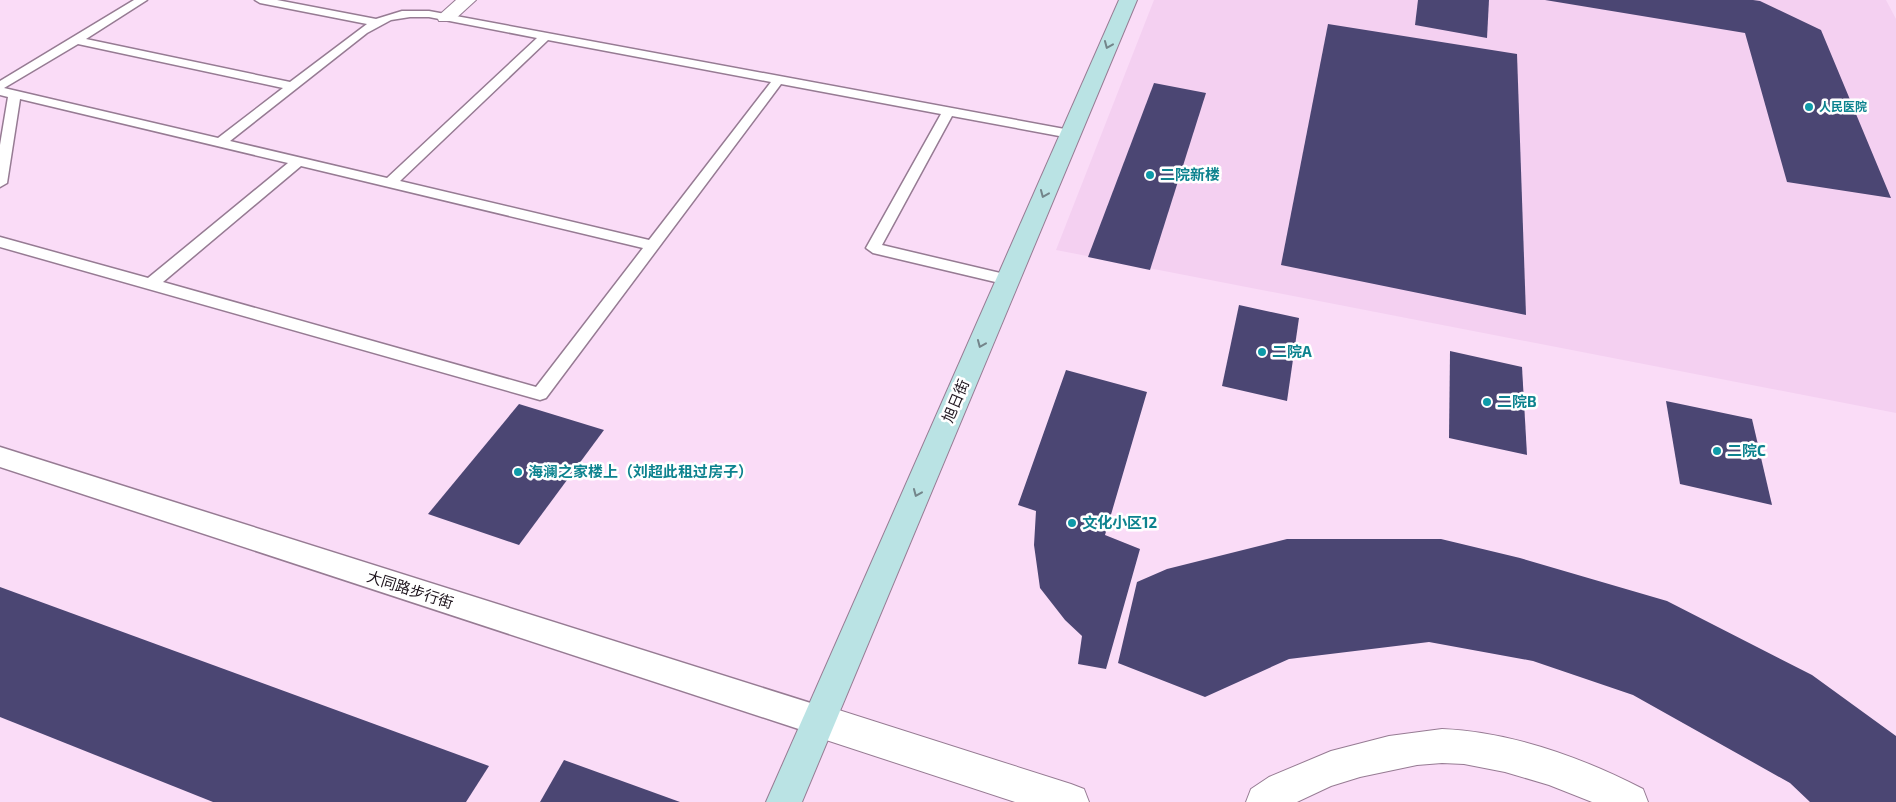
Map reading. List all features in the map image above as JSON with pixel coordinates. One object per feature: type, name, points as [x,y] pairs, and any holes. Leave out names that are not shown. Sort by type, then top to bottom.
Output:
[{"type":"main road","name":"旭日街","points":[[784,802],[1128,0]]},
{"type":"street","points":[[446,17],[467,0]]},
{"type":"street","name":"大同路步行街","points":[[0,457],[820,721]]},
{"type":"street","points":[[820,721],[1071,802]]},
{"type":"street","points":[[1264,802],[1274,795],[1331,768],[1408,749],[1463,746],[1548,766],[1630,802]]},
{"type":"lane","points":[[0,86],[142,0]]},
{"type":"lane","points":[[260,0],[376,22]]},
{"type":"lane","points":[[220,142],[376,22],[382,18],[407,13],[446,17],[1070,134]]},
{"type":"lane","points":[[389,184],[545,36]]},
{"type":"lane","points":[[77,40],[292,86]]},
{"type":"lane","points":[[0,242],[540,394],[778,80]]},
{"type":"lane","points":[[0,91],[652,245]]},
{"type":"lane","points":[[0,183],[15,94]]},
{"type":"lane","points":[[948,112],[873,248],[1008,280]]},
{"type":"lane","points":[[151,284],[299,162]]},
{"type":"shaded area","points":[[1154,0],[1886,0],[1896,19],[1896,413],[1056,250]]},
{"type":"building","points":[[1418,0],[1489,0],[1487,38],[1415,25]]},
{"type":"building","name":"人民医院","points":[[1545,0],[1753,0],[1760,1],[1821,30],[1891,198],[1787,182],[1745,33]]},
{"type":"building","points":[[1328,24],[1517,54],[1526,315],[1281,265]]},
{"type":"building","name":"二院新楼","points":[[1154,83],[1206,93],[1150,270],[1088,257]]},
{"type":"building","name":"二院A","points":[[1239,305],[1299,318],[1287,401],[1222,386]]},
{"type":"building","name":"二院B","points":[[1450,351],[1522,367],[1527,455],[1449,438]]},
{"type":"building","name":"文化小区12","points":[[1066,370],[1147,392],[1105,535],[1140,549],[1106,669],[1078,664],[1082,636],[1065,620],[1040,588],[1034,545],[1036,511],[1018,505]]},
{"type":"building","name":"二院C","points":[[1666,401],[1752,419],[1772,505],[1680,484]]},
{"type":"building","name":"海澜之家楼上（刘超此租过房子）","points":[[519,404],[604,430],[519,545],[428,514]]},
{"type":"building","points":[[1287,539],[1441,539],[1520,558],[1667,601],[1812,675],[1896,736],[1896,802],[1810,802],[1790,783],[1633,695],[1533,661],[1429,642],[1289,659],[1205,697],[1118,663],[1137,582],[1167,569]]},
{"type":"building","points":[[0,587],[489,766],[466,802],[213,802],[0,717]]},
{"type":"building","points":[[564,760],[680,802],[540,802]]},
{"type":"place","name":"人民医院","points":[[1809,107]]},
{"type":"place","name":"二院新楼","points":[[1150,175]]},
{"type":"place","name":"二院A","points":[[1262,352]]},
{"type":"place","name":"二院B","points":[[1487,402]]},
{"type":"place","name":"二院C","points":[[1717,451]]},
{"type":"place","name":"海澜之家楼上（刘超此租过房子）","points":[[518,472]]},
{"type":"place","name":"文化小区12","points":[[1072,523]]}]
